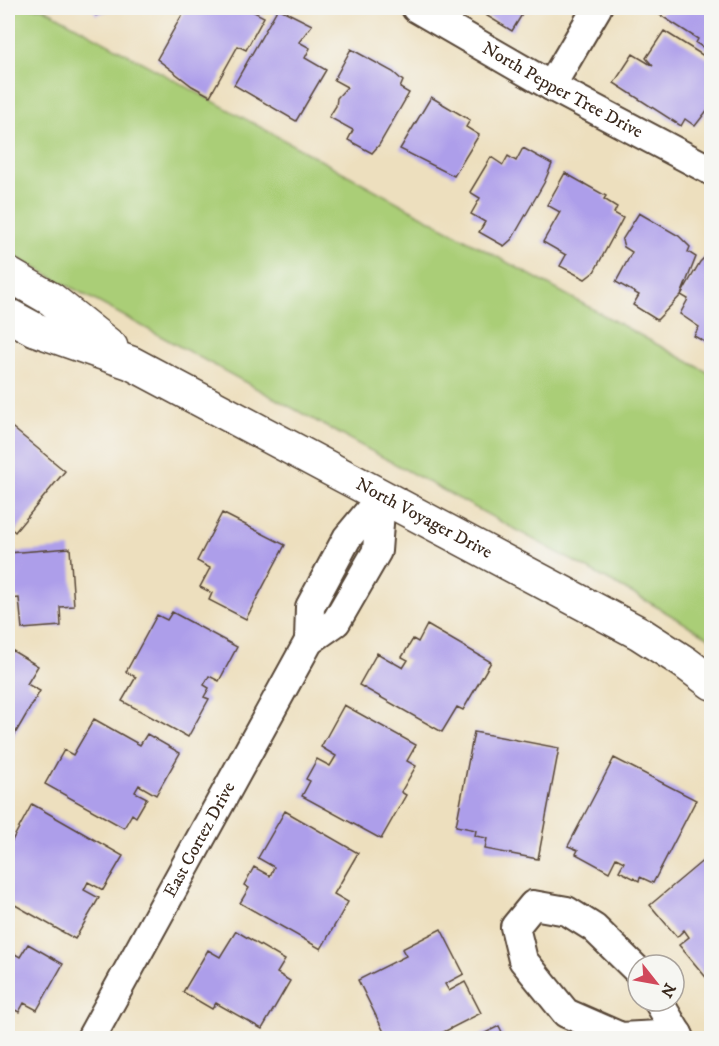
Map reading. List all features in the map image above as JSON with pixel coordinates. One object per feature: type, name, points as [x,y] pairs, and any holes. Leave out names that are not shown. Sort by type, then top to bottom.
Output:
[{"type":"street","name":"North Pepper Tree Drive","points":[[416,8],[551,86],[711,171]]},
{"type":"street","points":[[551,86],[597,8]]},
{"type":"street","name":"North Voyager Drive","points":[[8,274],[51,299],[131,363]]},
{"type":"street","name":"North Voyager Drive","points":[[8,315],[34,329],[131,363],[639,633],[711,682]]},
{"type":"street","name":"East Cortez Drive","points":[[91,1038],[309,642],[336,622],[377,551],[381,497]]},
{"type":"street","points":[[626,959],[594,928],[567,911],[533,905],[515,927],[523,960],[566,1013],[621,1037],[679,1036],[665,1013]]},
{"type":"green space","points":[[8,8],[43,8],[711,374],[711,639],[652,604],[8,253]]},
{"type":"building","points":[[93,8],[115,8],[96,15]]},
{"type":"building","points":[[186,8],[246,8],[264,17],[246,50],[238,46],[210,96],[192,86],[157,59]]},
{"type":"building","points":[[278,8],[312,25],[299,42],[310,48],[305,58],[326,70],[296,121],[234,85]]},
{"type":"building","points":[[474,8],[526,8],[512,31]]},
{"type":"building","points":[[665,8],[712,8],[712,53],[696,43],[698,39],[660,15]]},
{"type":"building","points":[[664,31],[712,61],[712,104],[695,126],[685,119],[681,126],[614,83],[633,54],[653,66],[646,58]]},
{"type":"building","points":[[351,49],[393,72],[403,81],[400,88],[409,93],[372,153],[348,140],[353,130],[329,117],[336,106],[337,98],[347,87],[334,80]]},
{"type":"building","points":[[431,97],[470,120],[466,127],[479,135],[454,176],[400,149]]},
{"type":"building","points":[[523,148],[552,164],[544,183],[512,239],[504,246],[479,232],[485,222],[471,214],[480,198],[470,192],[491,157],[503,165],[508,156],[516,161]]},
{"type":"building","points":[[565,173],[606,196],[604,199],[617,207],[614,213],[623,218],[594,272],[585,279],[560,266],[566,255],[543,242],[560,212],[547,205]]},
{"type":"building","points":[[639,213],[679,236],[690,247],[688,252],[696,257],[681,295],[657,320],[633,305],[639,295],[616,282],[632,252],[624,247],[622,240]]},
{"type":"building","points":[[707,255],[712,257],[712,346],[694,336],[699,327],[680,314],[688,299],[681,295],[700,262]]},
{"type":"building","points":[[8,424],[65,471],[15,532],[8,526]]},
{"type":"building","points":[[222,513],[285,545],[246,619],[209,600],[212,593],[200,587],[210,568],[197,561]]},
{"type":"building","points":[[70,548],[74,606],[60,607],[61,626],[22,629],[19,598],[8,599],[8,553]]},
{"type":"building","points":[[172,612],[237,647],[219,681],[209,676],[204,685],[209,688],[204,697],[209,699],[188,737],[122,701],[136,677],[126,672],[157,615],[167,620]]},
{"type":"building","points":[[427,625],[491,662],[463,710],[457,707],[442,732],[359,685],[377,653],[403,668],[408,660],[402,657],[413,639],[418,642]]},
{"type":"building","points":[[8,648],[38,666],[27,684],[40,691],[8,746]]},
{"type":"building","points":[[344,705],[416,745],[407,761],[416,766],[401,792],[406,795],[381,839],[302,796],[310,781],[306,779],[317,759],[330,766],[336,756],[321,747]]},
{"type":"building","points":[[94,719],[140,745],[147,734],[180,753],[156,795],[139,785],[135,792],[147,798],[136,817],[132,814],[124,828],[45,784],[64,750],[73,755]]},
{"type":"building","points":[[474,732],[559,748],[538,859],[485,849],[487,838],[475,836],[476,830],[456,826]]},
{"type":"building","points":[[614,758],[696,800],[653,883],[640,877],[639,881],[619,871],[624,862],[616,858],[609,872],[576,854],[578,850],[568,846]]},
{"type":"building","points":[[32,804],[123,856],[103,890],[88,882],[84,890],[99,898],[75,939],[8,901],[8,848]]},
{"type":"building","points":[[285,811],[358,853],[334,894],[348,902],[321,949],[240,903],[249,888],[244,885],[254,867],[270,876],[274,867],[258,858]]},
{"type":"building","points":[[712,853],[712,979],[709,981],[679,945],[689,937],[684,930],[677,937],[650,905]]},
{"type":"building","points":[[441,929],[464,974],[445,984],[449,991],[465,982],[481,1013],[432,1038],[387,1038],[358,980],[406,956],[402,949]]},
{"type":"building","points":[[236,931],[285,960],[277,973],[290,981],[262,1029],[216,1003],[212,1009],[183,992],[208,950],[220,957]]},
{"type":"building","points":[[28,944],[63,964],[37,1010],[24,1003],[19,1012],[9,1007],[8,1010],[8,950],[20,957]]},
{"type":"building","points":[[499,1026],[505,1038],[480,1038],[479,1036]]}]
